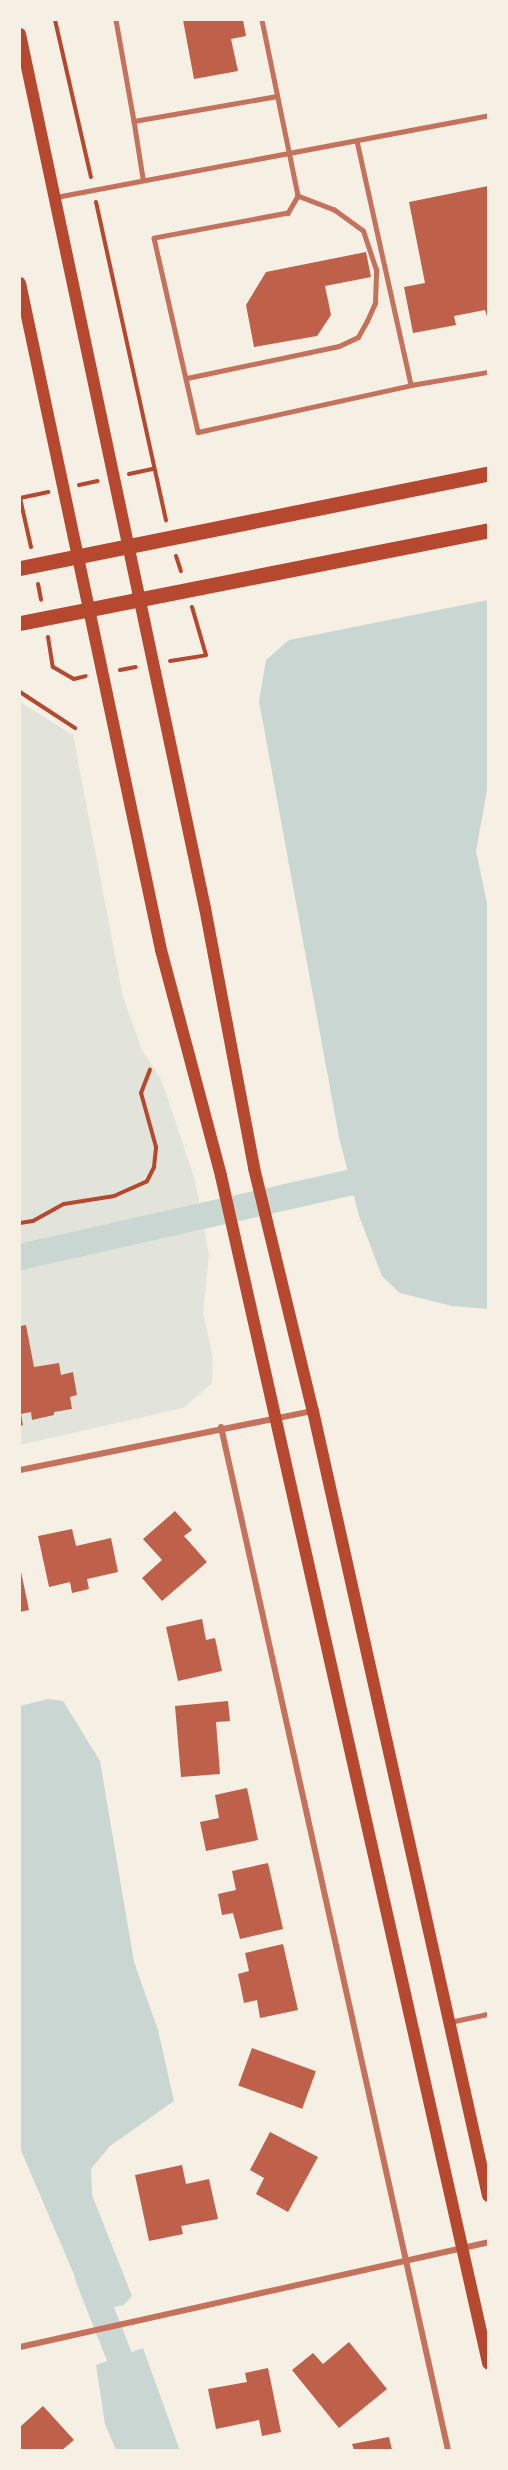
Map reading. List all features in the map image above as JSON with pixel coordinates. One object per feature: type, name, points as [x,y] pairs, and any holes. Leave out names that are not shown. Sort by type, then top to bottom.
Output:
[{"type":"main road","points":[[20,34],[205,908],[254,1168],[313,1411],[489,2196]]},
{"type":"main road","points":[[20,283],[161,950],[220,1176],[489,2362]]},
{"type":"main road","points":[[27,567],[489,474]]},
{"type":"main road","points":[[20,623],[489,530]]},
{"type":"street","points":[[20,1470],[313,1411]]},
{"type":"street","points":[[221,1428],[448,2451]]},
{"type":"street","points":[[20,2347],[489,2242]]},
{"type":"lane","points":[[116,20],[143,178]]},
{"type":"lane","points":[[262,20],[298,196],[288,213],[154,238],[198,432],[411,385],[489,372]]},
{"type":"lane","points":[[134,121],[277,96]]},
{"type":"lane","points":[[54,197],[143,178],[289,154],[489,115]]},
{"type":"lane","points":[[357,141],[411,385]]},
{"type":"lane","points":[[187,378],[339,346],[358,337],[368,321],[375,303],[376,270],[363,231],[334,210],[298,196]]},
{"type":"lane","points":[[450,2022],[489,2014]]},
{"type":"path","points":[[55,20],[153,469],[206,655],[74,679],[53,667],[44,618],[27,567],[20,497],[153,469]]},
{"type":"path","points":[[20,692],[75,728]]},
{"type":"path","points":[[20,1223],[33,1221],[64,1204],[133,1191],[147,1181],[154,1167],[156,1147],[141,1093],[150,1070]]},
{"type":"shaded area","points":[[488,600],[488,785],[476,851],[488,908],[488,1309],[452,1306],[400,1293],[382,1276],[359,1216],[339,1137],[259,701],[266,660],[289,640]]},
{"type":"shaded area","points":[[20,702],[73,735],[123,997],[142,1050],[161,1079],[195,1180],[209,1255],[203,1312],[213,1358],[212,1383],[183,1408],[20,1445]]},
{"type":"shaded area","points":[[48,1699],[63,1701],[100,1761],[134,1962],[158,2030],[174,2101],[110,2146],[91,2169],[92,2195],[132,2296],[124,2305],[90,2312],[20,2148],[20,1706]]},
{"type":"shaded area","points":[[143,2348],[181,2450],[116,2450],[105,2424],[96,2365]]},
{"type":"building","points":[[183,20],[243,20],[246,36],[231,39],[238,71],[194,79]]},
{"type":"building","points":[[488,186],[488,320],[485,310],[454,316],[456,325],[413,333],[404,287],[425,283],[409,202]]},
{"type":"building","points":[[366,252],[371,277],[325,286],[331,315],[317,336],[254,347],[246,305],[266,272]]},
{"type":"building","points":[[26,1325],[34,1367],[59,1363],[61,1375],[73,1372],[77,1395],[70,1397],[72,1409],[54,1412],[54,1415],[32,1420],[31,1412],[21,1414],[23,1425],[20,1426],[20,1326]]},
{"type":"building","points":[[175,1511],[192,1530],[184,1536],[207,1562],[162,1601],[142,1578],[162,1560],[143,1539]]},
{"type":"building","points":[[72,1529],[76,1546],[111,1538],[118,1572],[87,1579],[89,1589],[72,1593],[70,1582],[49,1587],[38,1536]]},
{"type":"building","points":[[20,1567],[29,1610],[20,1612]]},
{"type":"building","points":[[202,1619],[206,1640],[215,1638],[222,1671],[178,1681],[166,1627]]},
{"type":"building","points":[[228,1701],[230,1721],[216,1722],[220,1774],[181,1777],[175,1706]]},
{"type":"building","points":[[247,1788],[258,1840],[206,1851],[200,1822],[219,1818],[215,1795]]},
{"type":"building","points":[[268,1863],[283,1929],[240,1939],[233,1913],[222,1915],[218,1894],[236,1890],[232,1871]]},
{"type":"building","points":[[283,1944],[298,2010],[260,2018],[257,2000],[244,2003],[238,1974],[249,1971],[245,1953]]},
{"type":"building","points":[[252,2048],[316,2071],[302,2109],[238,2086]]},
{"type":"building","points":[[270,2132],[318,2157],[288,2212],[256,2194],[264,2178],[250,2170]]},
{"type":"building","points":[[182,2165],[186,2184],[209,2179],[218,2219],[181,2226],[183,2234],[149,2241],[135,2175]]},
{"type":"building","points":[[349,2342],[387,2389],[339,2428],[292,2370],[313,2353],[323,2364]]},
{"type":"building","points":[[268,2368],[281,2432],[262,2436],[259,2420],[216,2429],[208,2389],[247,2382],[245,2373]]},
{"type":"building","points":[[43,2406],[74,2440],[62,2450],[20,2450],[20,2427]]},
{"type":"building","points":[[389,2437],[392,2450],[354,2450],[352,2444]]},
{"type":"waterway","points":[[20,1257],[385,1175]]},
{"type":"waterway","points":[[88,2277],[156,2450]]}]
